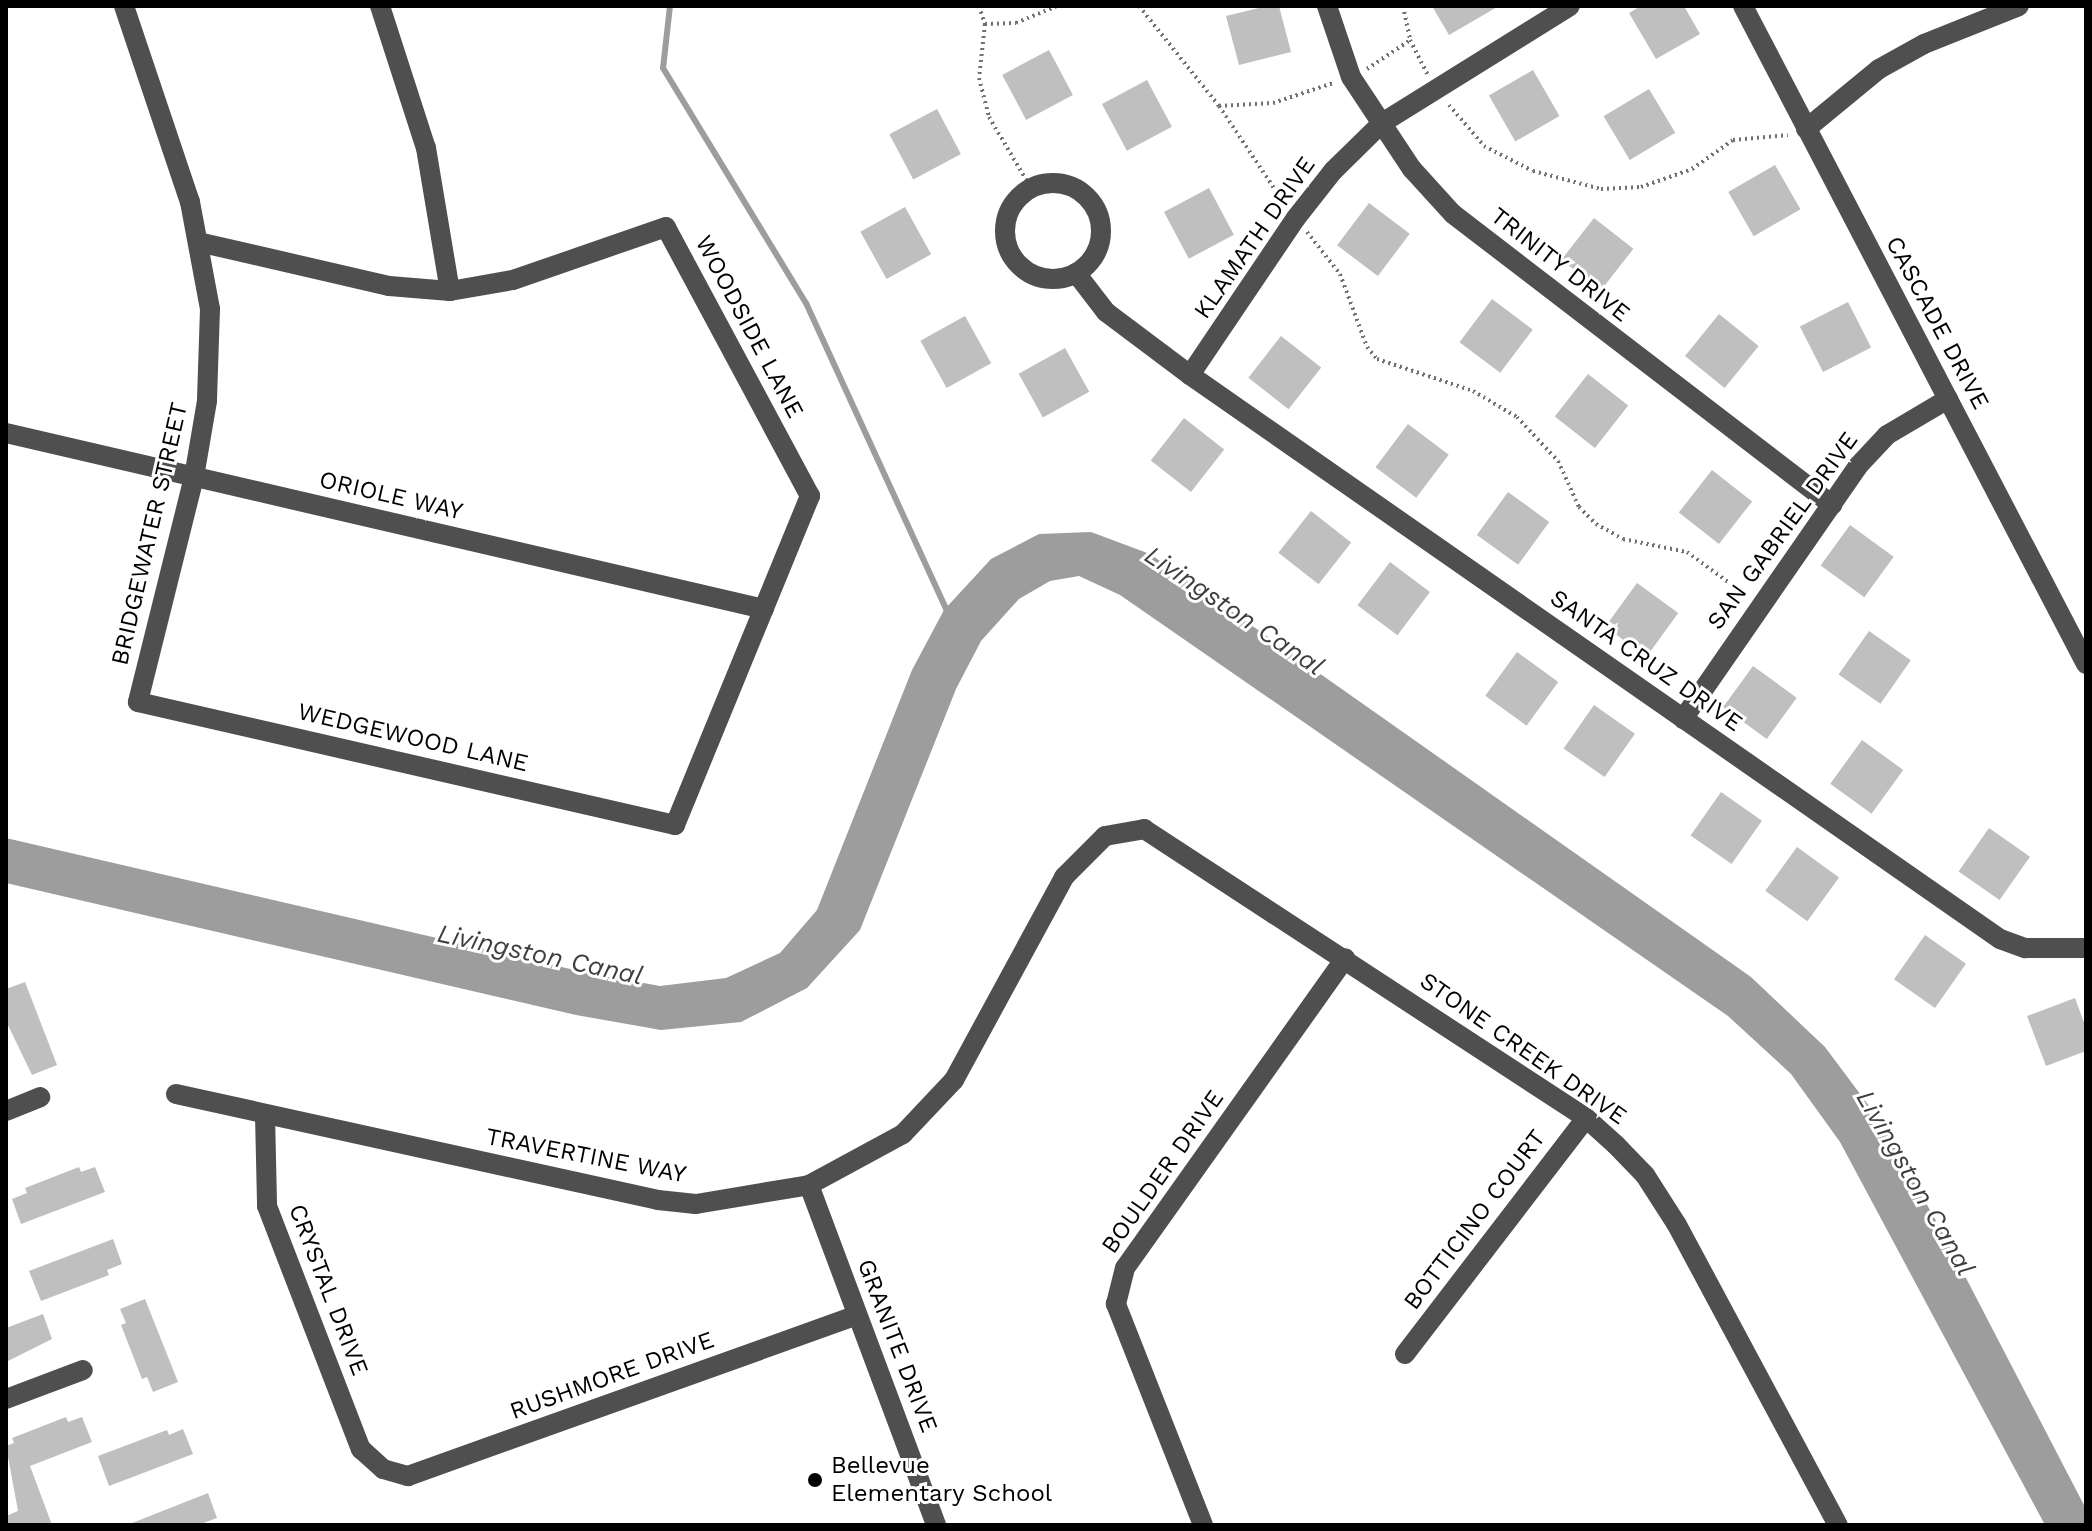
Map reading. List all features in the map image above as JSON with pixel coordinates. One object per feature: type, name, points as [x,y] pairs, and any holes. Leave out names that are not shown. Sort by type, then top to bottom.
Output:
[{"type":"street","name":"BRIDGEWATER STREET","points":[[124,6],[199,242],[210,309],[211,359],[194,477],[138,702]]},
{"type":"street","points":[[380,6],[426,148],[450,291]]},
{"type":"street","name":"TRINITY DRIVE","points":[[1327,6],[1351,77],[1382,123],[1453,214],[1832,505]]},
{"type":"street","name":"KLAMATH DRIVE","points":[[1190,375],[1296,218],[1333,171],[1382,123],[1434,87],[1570,6]]},
{"type":"street","name":"CASCADE DRIVE","points":[[1743,6],[2086,664]]},
{"type":"street","points":[[1806,129],[1879,69],[1924,44],[2019,6]]},
{"type":"street","points":[[1060,183],[1076,188],[1098,214],[1100,243],[1076,273],[1041,277],[1014,260],[1007,244],[1008,215],[1031,188],[1060,183]]},
{"type":"street","name":"WOODSIDE LANE","points":[[199,242],[389,286],[450,291],[513,280],[666,227],[810,496],[764,609]]},
{"type":"street","name":"SANTA CRUZ DRIVE","points":[[1076,273],[1106,312],[1190,375],[2000,939],[2025,948],[2086,948]]},
{"type":"street","name":"SAN GABRIEL DRIVE","points":[[1683,719],[1758,604],[1887,435],[1948,399]]},
{"type":"street","name":"ORIOLE WAY","points":[[6,433],[764,609]]},
{"type":"street","name":"WEDGEWOOD LANE","points":[[138,702],[675,825],[764,609]]},
{"type":"street","name":"STONE CREEK DRIVE","points":[[1105,836],[1144,829],[1586,1118],[1645,1175],[1662,1199],[1838,1525]]},
{"type":"street","name":"TRAVERTINE WAY","points":[[176,1094],[658,1200],[696,1204],[809,1185],[903,1134],[954,1080],[1064,877],[1105,836]]},
{"type":"street","name":"BOULDER DRIVE","points":[[1203,1525],[1116,1304],[1125,1268],[1345,958]]},
{"type":"street","points":[[6,1111],[40,1097]]},
{"type":"street","name":"CRYSTAL DRIVE","points":[[265,1115],[267,1206],[361,1449],[383,1469]]},
{"type":"street","name":"BOTTICINO COURT","points":[[1405,1354],[1586,1118]]},
{"type":"street","name":"GRANITE DRIVE","points":[[809,1185],[936,1525]]},
{"type":"street","name":"RUSHMORE DRIVE","points":[[383,1469],[408,1476],[857,1315]]},
{"type":"street","points":[[6,1399],[83,1370]]},
{"type":"path","points":[[979,6],[985,24],[979,78],[989,117],[1031,188]]},
{"type":"path","points":[[985,24],[1016,23],[1057,6]]},
{"type":"path","points":[[1139,6],[1219,106],[1265,180],[1340,274],[1367,347],[1377,359],[1473,391],[1517,417],[1558,461],[1579,507],[1596,524],[1623,539],[1687,552],[1758,604]]},
{"type":"path","points":[[1403,6],[1410,40],[1434,87],[1484,146],[1533,171],[1601,189],[1641,187],[1692,169],[1733,140],[1784,136],[1806,129]]},
{"type":"path","points":[[1219,106],[1273,103],[1351,77],[1410,40]]},
{"type":"shaded area","points":[[1091,532],[1150,554],[1751,977],[1825,1047],[1878,1118],[1939,1226],[2086,1509],[2086,1525],[2045,1525],[1840,1142],[1791,1074],[1728,1016],[1120,595],[1079,576],[1050,581],[1019,599],[981,641],[956,689],[860,930],[807,988],[741,1022],[661,1030],[576,1015],[6,883],[6,838],[583,972],[660,986],[726,978],[780,953],[817,910],[912,670],[944,610],[991,559],[1039,534]]},
{"type":"building","points":[[1279,6],[1291,52],[1239,65],[1226,16]]},
{"type":"building","points":[[1432,6],[1499,6],[1449,35]]},
{"type":"building","points":[[1641,6],[1684,6],[1700,34],[1656,59],[1629,13]]},
{"type":"building","points":[[1049,50],[1073,95],[1026,120],[1002,75]]},
{"type":"building","points":[[1533,70],[1560,116],[1515,141],[1489,96]]},
{"type":"building","points":[[1147,80],[1172,127],[1127,151],[1102,104]]},
{"type":"building","points":[[1649,89],[1675,133],[1630,160],[1604,116]]},
{"type":"building","points":[[937,109],[961,154],[913,179],[889,134]]},
{"type":"building","points":[[1775,165],[1800,209],[1754,236],[1728,192]]},
{"type":"building","points":[[1209,188],[1234,235],[1189,259],[1164,212]]},
{"type":"building","points":[[1369,203],[1410,234],[1378,276],[1337,245]]},
{"type":"building","points":[[905,207],[931,254],[887,279],[860,232]]},
{"type":"building","points":[[1594,218],[1633,249],[1601,291],[1561,260]]},
{"type":"building","points":[[1492,299],[1533,330],[1500,373],[1460,342]]},
{"type":"building","points":[[1848,302],[1871,347],[1823,372],[1800,327]]},
{"type":"building","points":[[1719,314],[1759,346],[1725,388],[1685,356]]},
{"type":"building","points":[[965,316],[991,363],[947,388],[920,341]]},
{"type":"building","points":[[1281,336],[1321,367],[1289,409],[1248,378]]},
{"type":"building","points":[[1065,348],[1089,392],[1043,417],[1019,374]]},
{"type":"building","points":[[1588,374],[1628,405],[1595,448],[1555,417]]},
{"type":"building","points":[[1184,418],[1224,449],[1191,492],[1151,461]]},
{"type":"building","points":[[1408,424],[1449,455],[1416,498],[1376,467]]},
{"type":"building","points":[[1712,470],[1752,501],[1719,544],[1679,513]]},
{"type":"building","points":[[1508,492],[1549,522],[1518,565],[1477,535]]},
{"type":"building","points":[[1311,511],[1351,542],[1319,584],[1278,553]]},
{"type":"building","points":[[1850,525],[1894,557],[1864,597],[1821,565]]},
{"type":"building","points":[[1390,562],[1430,592],[1397,635],[1358,605]]},
{"type":"building","points":[[1637,583],[1678,613],[1647,657],[1605,627]]},
{"type":"building","points":[[1869,631],[1911,660],[1880,704],[1839,674]]},
{"type":"building","points":[[1517,652],[1558,682],[1527,726],[1485,696]]},
{"type":"building","points":[[1753,666],[1797,698],[1767,739],[1723,707]]},
{"type":"building","points":[[1594,705],[1635,734],[1605,777],[1564,748]]},
{"type":"building","points":[[1862,740],[1903,770],[1872,814],[1830,784]]},
{"type":"building","points":[[1721,792],[1762,821],[1732,864],[1691,835]]},
{"type":"building","points":[[1989,828],[2030,857],[2000,900],[1959,871]]},
{"type":"building","points":[[1797,847],[1839,878],[1807,921],[1765,891]]},
{"type":"building","points":[[1925,935],[1966,964],[1935,1008],[1894,979]]},
{"type":"building","points":[[25,982],[57,1065],[32,1075],[6,1021],[6,989]]},
{"type":"building","points":[[2075,998],[2086,1028],[2086,1051],[2046,1066],[2027,1016]]},
{"type":"building","points":[[79,1167],[81,1172],[95,1167],[105,1192],[21,1224],[12,1199],[27,1193],[25,1188]]},
{"type":"building","points":[[113,1239],[122,1264],[107,1270],[109,1275],[41,1301],[29,1271]]},
{"type":"building","points":[[145,1299],[178,1382],[153,1392],[147,1377],[142,1379],[121,1325],[126,1323],[120,1309]]},
{"type":"building","points":[[43,1314],[52,1339],[6,1362],[6,1328]]},
{"type":"building","points":[[66,1417],[68,1422],[82,1417],[92,1442],[30,1466],[52,1525],[6,1525],[6,1516],[18,1511],[6,1446],[14,1443],[12,1438]]},
{"type":"building","points":[[183,1429],[193,1454],[109,1486],[98,1456],[167,1430],[169,1435]]},
{"type":"building","points":[[208,1493],[217,1518],[198,1525],[127,1525]]},
{"type":"waterway","points":[[670,6],[663,68],[806,303],[948,613]]},
{"type":"place","name":"Bellevue Elementary School","points":[[815,1480]]},
{"type":"water label","name":"Livingston Canal","points":[[1234,611]]},
{"type":"water label","name":"Livingston Canal","points":[[540,955]]},
{"type":"water label","name":"Livingston Canal","points":[[1915,1183]]}]
